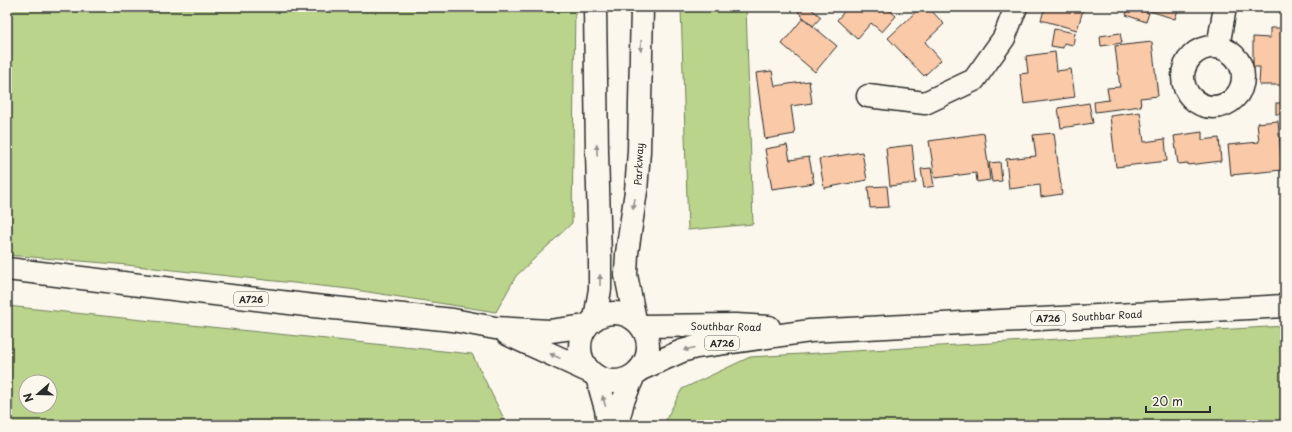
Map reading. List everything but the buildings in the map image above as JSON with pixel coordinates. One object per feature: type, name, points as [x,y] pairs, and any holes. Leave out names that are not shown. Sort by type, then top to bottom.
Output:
[{"type":"main road","points":[[595,7],[600,289],[591,322],[582,335],[580,345],[581,355],[584,364],[594,374],[606,380],[616,381],[625,379],[636,372]]},
{"type":"main road","name":"Parkway","points":[[638,323],[626,275],[627,253],[636,191],[639,150],[642,7]]},
{"type":"main road","points":[[868,96],[925,103],[974,80],[1004,38],[1016,7]]},
{"type":"main road","points":[[1218,47],[1225,7]]},
{"type":"main road","name":"A726","points":[[7,269],[306,305],[453,320],[495,328],[550,331],[591,322]]},
{"type":"main road","name":"Southbar Road","points":[[636,372],[682,351],[696,347],[810,331],[1285,306]]},
{"type":"main road","points":[[591,322],[604,314],[615,313],[625,315],[638,323],[646,337],[648,349],[646,360],[636,372],[623,401],[617,425]]},
{"type":"main road","name":"Southbar Road","points":[[638,323],[736,324],[810,331]]},
{"type":"main road","name":"A726","points":[[495,328],[594,374]]},
{"type":"main road","points":[[594,374],[606,409],[608,425]]},
{"type":"green space","points":[[7,7],[575,7],[572,223],[516,276],[496,312],[349,289],[117,264],[7,255]]},
{"type":"green space","points":[[681,7],[746,7],[753,224],[688,230]]},
{"type":"green space","points":[[7,306],[472,354],[507,425],[7,425]]},
{"type":"green space","points":[[1285,326],[1285,425],[663,425],[682,389],[750,357]]}]
